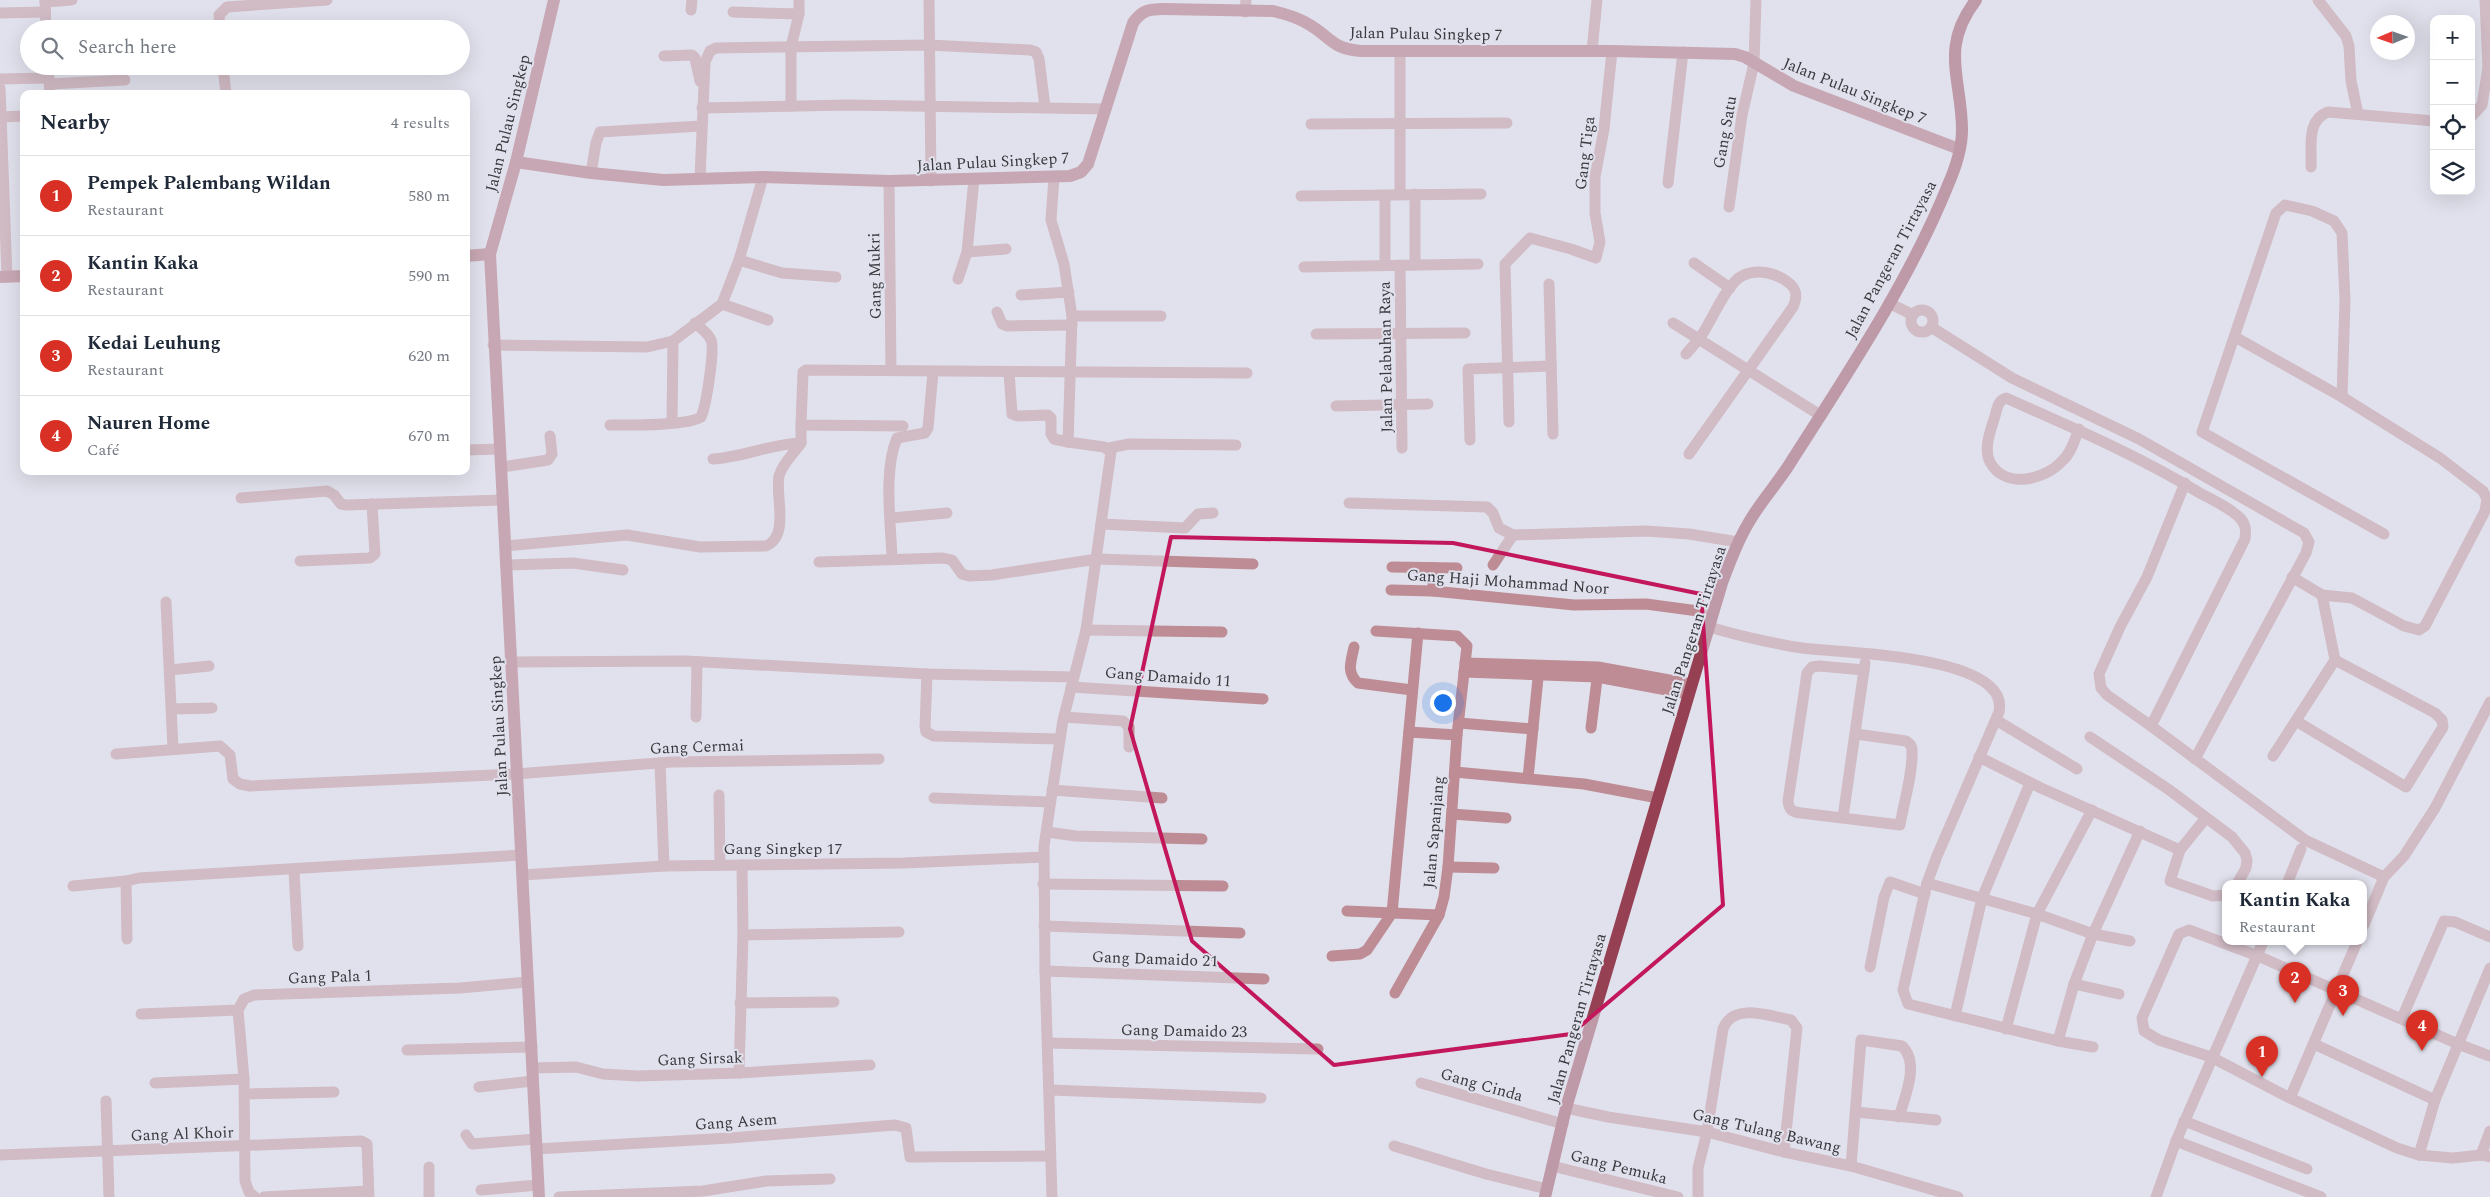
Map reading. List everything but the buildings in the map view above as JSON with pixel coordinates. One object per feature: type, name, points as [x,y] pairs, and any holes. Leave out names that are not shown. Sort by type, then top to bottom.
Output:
[{"type":"main road","name":"Jalan Pangeran Tirtayasa","points":[[1546,1193],[1566,1108],[1722,582],[1738,542],[1753,514],[1788,466],[1889,303],[1936,213],[1948,184],[1959,149],[1962,131],[1954,56],[1962,22],[1976,0]]},
{"type":"street","points":[[0,13],[72,0]]},
{"type":"street","points":[[219,20],[219,15],[227,7],[327,0]]},
{"type":"street","name":"Jalan Pulau Singkep","points":[[538,1191],[490,254],[516,162],[554,0]]},
{"type":"street","points":[[792,106],[792,46],[799,14],[799,0]]},
{"type":"street","points":[[928,0],[931,180]]},
{"type":"street","points":[[1592,51],[1597,0]]},
{"type":"street","name":"Gang Satu","points":[[1729,207],[1742,114],[1754,63],[1756,0]]},
{"type":"street","points":[[2318,0],[2346,36],[2352,90],[2358,114]]},
{"type":"street","points":[[2475,113],[2482,105],[2489,68],[2485,0]]},
{"type":"street","points":[[45,5],[46,20]]},
{"type":"street","name":"Jalan Pulau Singkep 7","points":[[516,162],[591,173],[663,180],[763,177],[890,182],[1070,176],[1081,172],[1088,164],[1133,24],[1140,14],[1149,9],[1245,6],[1288,14],[1310,24],[1338,47],[1349,50],[1612,51],[1735,54],[1794,86],[1959,149]]},
{"type":"street","points":[[733,12],[799,14]]},
{"type":"street","points":[[700,178],[705,62],[712,49],[722,47],[929,45],[1030,50],[1036,52],[1039,59],[1045,107]]},
{"type":"street","points":[[1400,51],[1400,194]]},
{"type":"street","name":"Gang Tiga","points":[[1508,368],[1506,264],[1530,238],[1596,258],[1600,242],[1595,213],[1594,177],[1604,129],[1612,51]]},
{"type":"street","points":[[1668,183],[1683,52]]},
{"type":"street","points":[[664,56],[685,54],[695,58],[703,95]]},
{"type":"street","points":[[224,75],[226,90]]},
{"type":"street","points":[[0,79],[49,81],[126,80]]},
{"type":"street","points":[[0,88],[4,277],[20,276]]},
{"type":"street","points":[[702,108],[929,106],[1106,109]]},
{"type":"street","points":[[2311,167],[2313,123],[2318,116],[2328,112],[2430,121]]},
{"type":"street","points":[[0,117],[20,116]]},
{"type":"street","points":[[1311,124],[1507,123]]},
{"type":"street","points":[[591,173],[596,143],[600,132],[701,126]]},
{"type":"street","points":[[494,345],[647,347],[673,341],[722,304],[739,260],[763,177]]},
{"type":"street","points":[[1054,177],[1051,220],[1069,292],[1072,320],[1068,442]]},
{"type":"street","points":[[958,279],[967,252],[974,179]]},
{"type":"street","name":"Gang Mukri","points":[[890,182],[891,370]]},
{"type":"street","points":[[1415,194],[1415,264]]},
{"type":"street","points":[[1301,196],[1481,194]]},
{"type":"street","name":"Jalan Pelabuhan Raya","points":[[1385,195],[1385,265]]},
{"type":"street","points":[[2342,397],[2344,243],[2342,233],[2334,221],[2312,211],[2285,205],[2280,208],[2202,432],[2384,534]]},
{"type":"street","points":[[967,252],[1006,249]]},
{"type":"street","points":[[470,256],[490,254]]},
{"type":"street","points":[[739,260],[782,273],[836,276]]},
{"type":"street","points":[[1694,263],[1730,288]]},
{"type":"street","points":[[1304,267],[1478,264]]},
{"type":"street","name":"Jalan Pelabuhan Raya","points":[[1400,265],[1402,448]]},
{"type":"street","points":[[1686,354],[1700,338],[1730,288],[1741,276],[1757,272],[1773,273],[1790,283],[1795,289],[1796,299],[1793,307],[1689,454]]},
{"type":"street","points":[[1549,284],[1553,434]]},
{"type":"street","points":[[1021,295],[1069,292]]},
{"type":"street","points":[[1889,303],[1913,315],[1911,324],[1916,331],[1924,332],[1931,327],[2012,378],[2139,439],[2304,533],[2309,542],[2308,548],[2195,759]]},
{"type":"street","points":[[722,304],[768,320]]},
{"type":"street","points":[[997,312],[1002,324],[1007,326],[1072,320],[1161,316]]},
{"type":"street","points":[[610,425],[643,425],[697,420],[701,417],[706,404],[712,343],[705,332],[695,323]]},
{"type":"street","points":[[1673,323],[1820,414]]},
{"type":"street","points":[[1316,334],[1400,335],[1465,333]]},
{"type":"street","points":[[2235,336],[2342,397],[2440,458],[2483,491],[2487,500],[2485,511],[2444,590],[2425,626],[2419,630],[2404,626],[2352,598],[2322,595],[2292,577]]},
{"type":"street","points":[[672,422],[673,341]]},
{"type":"street","points":[[1470,440],[1468,369],[1551,366]]},
{"type":"street","points":[[1508,368],[1510,422]]},
{"type":"street","points":[[505,546],[627,536],[700,547],[766,546],[773,543],[777,538],[779,477],[801,443],[802,375],[806,370],[1009,372],[1070,370],[1247,373]]},
{"type":"street","points":[[892,559],[890,477],[894,446],[897,438],[925,433],[928,428],[933,372]]},
{"type":"street","points":[[1009,372],[1010,408],[1012,414],[1016,416],[1048,415],[1051,418],[1051,434],[1054,439],[1108,448],[1122,439],[1236,445]]},
{"type":"street","points":[[2079,430],[2064,460],[2043,475],[2032,480],[2012,478],[1997,470],[1990,461],[1987,450],[1990,433],[1999,403],[2006,398],[2079,430],[2184,483],[2242,520],[2246,529],[2245,539],[2151,726]]},
{"type":"street","points":[[1336,406],[1428,404]]},
{"type":"street","points":[[801,425],[903,426]]},
{"type":"street","points":[[502,467],[550,459],[552,454],[550,436]]},
{"type":"street","points":[[713,458],[742,456],[787,443],[801,443]]},
{"type":"street","points":[[1052,1197],[1049,1043],[1045,971],[1044,857],[1060,739],[1072,682],[1086,630],[1097,560],[1111,452],[1108,448]]},
{"type":"street","points":[[470,450],[500,449]]},
{"type":"street","points":[[2184,483],[2147,577],[2120,627],[2099,674],[2101,688],[2106,696],[2151,726],[2305,840],[2384,877]]},
{"type":"street","points":[[240,498],[327,491],[334,494],[341,504],[503,500]]},
{"type":"street","points":[[1349,503],[1487,508],[1493,513],[1499,528],[1513,535],[1646,531],[1689,534],[1738,542]]},
{"type":"street","points":[[300,562],[370,558],[375,554],[372,504]]},
{"type":"street","points":[[891,518],[947,513]]},
{"type":"street","points":[[1101,524],[1185,528],[1198,514],[1213,513]]},
{"type":"street","points":[[1493,565],[1513,535]]},
{"type":"street","points":[[818,562],[949,558],[955,563],[962,574],[969,576],[1016,572],[1097,560],[1252,564]]},
{"type":"street","points":[[506,565],[573,563],[623,570]]},
{"type":"street","points":[[1392,567],[1457,568]]},
{"type":"street","points":[[1433,568],[1433,591]]},
{"type":"street","name":"Gang Haji Mohammad Noor","points":[[1391,590],[1433,591],[1574,605],[1646,604],[1713,613]]},
{"type":"street","points":[[2273,756],[2312,692],[2335,660],[2322,595]]},
{"type":"street","points":[[116,754],[173,749],[166,602]]},
{"type":"street","points":[[1709,627],[1766,643],[1932,662],[1973,675],[1990,684],[1998,693],[2001,705],[1926,888],[1903,990],[1904,996],[1908,1004],[2058,1042],[2093,1047]]},
{"type":"street","points":[[1086,630],[1222,632]]},
{"type":"street","points":[[1332,956],[1360,954],[1367,950],[1392,913],[1418,633],[1376,631]]},
{"type":"street","name":"Jalan Sapanjang","points":[[1395,992],[1438,915],[1448,866],[1457,735],[1467,646],[1457,636],[1418,633]]},
{"type":"street","points":[[1354,647],[1349,670],[1352,678],[1358,683],[1412,690]]},
{"type":"street","points":[[1843,817],[1866,653]]},
{"type":"street","points":[[2296,721],[2406,787],[2439,736],[2442,720],[2435,713],[2335,660]]},
{"type":"street","name":"Gang Damaido 11","points":[[511,662],[697,662],[1072,682],[1263,699]]},
{"type":"street","points":[[696,717],[697,662]]},
{"type":"street","points":[[170,670],[209,666]]},
{"type":"street","points":[[1856,734],[1906,741],[1912,749],[1900,825],[1793,812],[1789,808],[1788,801],[1807,673],[1812,666],[1864,670]]},
{"type":"street","points":[[1465,668],[1598,672],[1690,689]]},
{"type":"street","points":[[1528,778],[1538,670]]},
{"type":"street","points":[[1591,728],[1598,672]]},
{"type":"street","points":[[927,674],[925,727],[929,734],[934,736],[1060,739]]},
{"type":"street","points":[[2367,918],[2384,877],[2404,856],[2435,808],[2490,702]]},
{"type":"street","points":[[172,709],[212,708]]},
{"type":"street","points":[[1064,718],[1115,720],[1127,723],[1129,727],[1129,747]]},
{"type":"street","points":[[1996,720],[2077,769]]},
{"type":"street","points":[[1459,723],[1533,729]]},
{"type":"street","points":[[1409,732],[1457,735]]},
{"type":"street","points":[[2090,738],[2168,789],[2232,838],[2245,853],[2246,868],[2239,880]]},
{"type":"street","name":"Gang Cermai","points":[[173,749],[217,746],[224,748],[231,758],[233,779],[240,784],[250,786],[516,774],[660,763],[879,758]]},
{"type":"street","points":[[1979,758],[2030,783],[2180,850]]},
{"type":"street","points":[[660,763],[664,866]]},
{"type":"street","points":[[1455,772],[1584,784],[1658,798]]},
{"type":"street","points":[[1955,1016],[1982,898],[2030,783]]},
{"type":"street","points":[[1052,790],[1162,798]]},
{"type":"street","points":[[719,795],[720,865]]},
{"type":"street","points":[[934,798],[1050,802]]},
{"type":"street","points":[[2006,1029],[2038,914],[2092,810]]},
{"type":"street","points":[[1452,814],[1506,818]]},
{"type":"street","points":[[2205,818],[2180,850],[2170,880],[2213,896],[2222,895]]},
{"type":"street","points":[[2058,1042],[2074,984],[2093,934],[2140,831]]},
{"type":"street","points":[[1047,832],[1076,836],[1202,839]]},
{"type":"street","points":[[2289,880],[2301,849]]},
{"type":"street","points":[[73,886],[140,878],[521,855]]},
{"type":"street","name":"Gang Singkep 17","points":[[522,875],[664,866],[904,864],[1044,857]]},
{"type":"street","points":[[739,1073],[743,935],[742,865]]},
{"type":"street","points":[[1448,866],[1494,868]]},
{"type":"street","points":[[294,870],[298,946]]},
{"type":"street","points":[[126,881],[127,939]]},
{"type":"street","points":[[1870,967],[1884,897],[1890,882],[1982,898],[2038,914],[2093,934],[2130,941]]},
{"type":"street","points":[[1043,884],[1224,886]]},
{"type":"street","points":[[1347,911],[1438,915]]},
{"type":"street","points":[[2402,1018],[2444,922],[2455,922],[2490,937]]},
{"type":"street","points":[[1044,926],[1240,933]]},
{"type":"street","points":[[2222,943],[2188,930],[2179,934],[2142,1018],[2144,1031],[2159,1040],[2211,1057],[2365,1134],[2419,1155],[2453,1158],[2485,1156],[2490,1130]]},
{"type":"street","points":[[743,935],[899,932]]},
{"type":"street","points":[[2228,945],[2490,1056]]},
{"type":"street","points":[[2160,1196],[2176,1141],[2184,1121],[2262,945]]},
{"type":"street","points":[[2290,1098],[2356,945]]},
{"type":"street","points":[[2419,1155],[2435,1100],[2490,968]]},
{"type":"street","name":"Gang Damaido 21","points":[[1045,971],[1264,979]]},
{"type":"street","name":"Gang Pala 1","points":[[238,1010],[244,999],[254,995],[460,988],[528,982]]},
{"type":"street","points":[[2074,984],[2119,994]]},
{"type":"street","points":[[740,1003],[834,1002]]},
{"type":"street","points":[[141,1014],[238,1010],[245,1094],[245,1181],[249,1192],[255,1197]]},
{"type":"street","points":[[1698,1197],[1698,1168],[1707,1132],[1726,1022],[1736,1014],[1753,1013],[1791,1020],[1797,1028],[1784,1152]]},
{"type":"street","points":[[1851,1166],[1861,1040],[1902,1046],[1910,1056],[1910,1076],[1900,1116]]},
{"type":"street","name":"Gang Damaido 23","points":[[1049,1043],[1318,1049]]},
{"type":"street","points":[[2314,1044],[2435,1100]]},
{"type":"street","points":[[406,1050],[532,1047]]},
{"type":"street","name":"Gang Sirsak","points":[[479,1087],[533,1074],[576,1067],[603,1074],[638,1076],[739,1073],[870,1065]]},
{"type":"street","points":[[155,1083],[244,1079]]},
{"type":"street","name":"Gang Cinda","points":[[1421,1083],[1562,1124]]},
{"type":"street","points":[[1050,1090],[1261,1098]]},
{"type":"street","points":[[245,1094],[334,1092]]},
{"type":"street","points":[[106,1101],[109,1197]]},
{"type":"street","name":"Gang Tulang Bawang","points":[[1566,1108],[1608,1117],[1707,1132],[1784,1152],[1851,1166],[1958,1197]]},
{"type":"street","points":[[1856,1112],[1936,1120]]},
{"type":"street","points":[[2184,1121],[2307,1169]]},
{"type":"street","name":"Gang Asem","points":[[536,1144],[730,1138],[894,1125],[906,1128],[910,1156],[913,1157],[1050,1156]]},
{"type":"street","points":[[466,1135],[472,1144],[536,1144]]},
{"type":"street","points":[[2176,1141],[2321,1197]]},
{"type":"street","name":"Gang Al Khoir","points":[[0,1155],[364,1142],[367,1144],[369,1154],[368,1194]]},
{"type":"street","points":[[1394,1146],[1546,1193]]},
{"type":"street","name":"Gang Pemuka","points":[[1552,1166],[1678,1197]]},
{"type":"street","points":[[429,1167],[429,1197]]},
{"type":"street","points":[[559,1197],[703,1191],[766,1181],[830,1179]]},
{"type":"street","points":[[481,1190],[538,1191]]},
{"type":"street","points":[[264,1197],[368,1194]]},
{"type":"highlighted area","points":[[1171,537],[1453,543],[1701,594],[1723,905],[1571,1034],[1334,1065],[1192,941],[1130,729]]},
{"type":"place","name":"Kantin Kaka","points":[[2295,1003]]},
{"type":"place","name":"Kedai Leuhung","points":[[2343,1016]]},
{"type":"place","name":"Nauren Home","points":[[2422,1051]]},
{"type":"place","name":"Pempek Palembang Wildan","points":[[2262,1077]]}]
